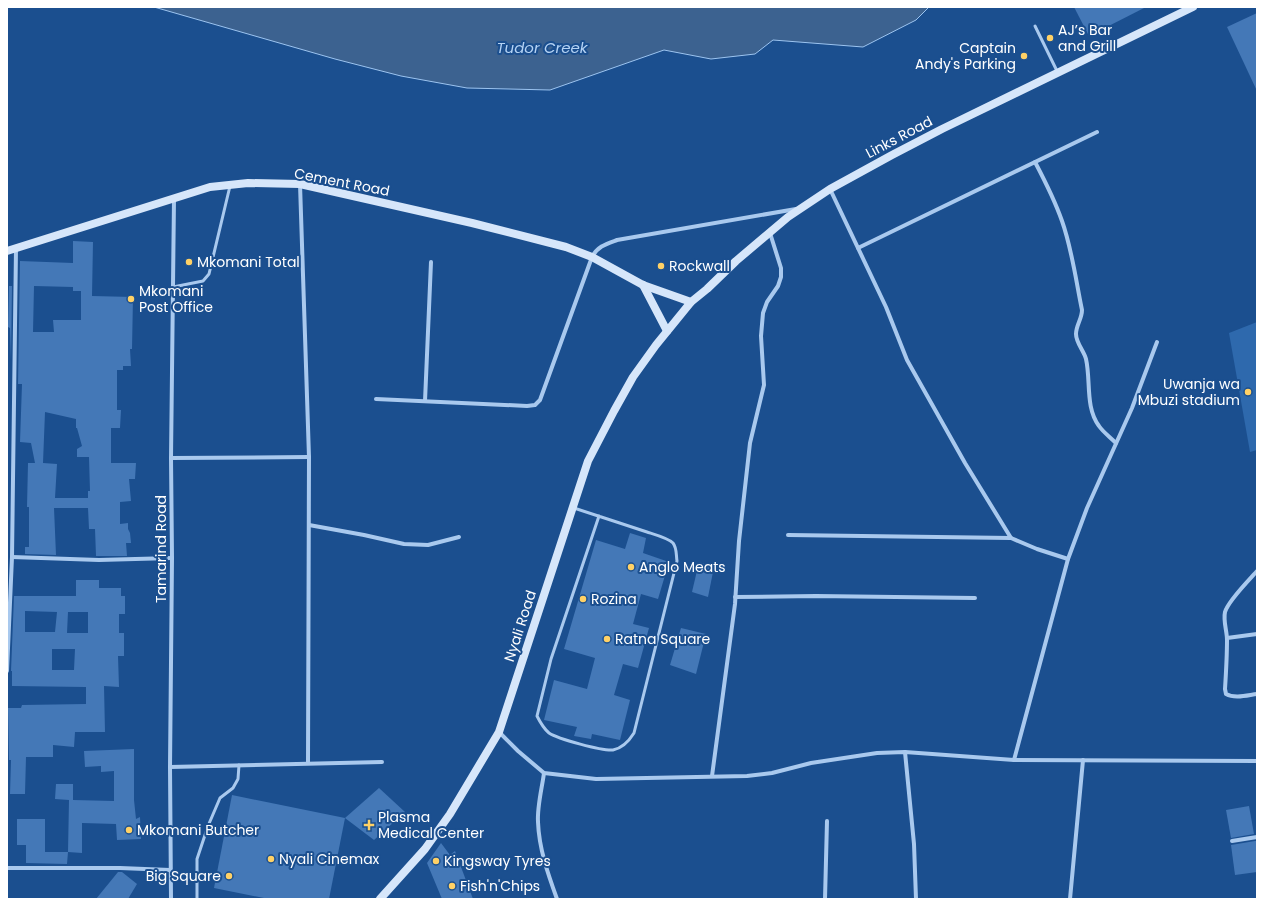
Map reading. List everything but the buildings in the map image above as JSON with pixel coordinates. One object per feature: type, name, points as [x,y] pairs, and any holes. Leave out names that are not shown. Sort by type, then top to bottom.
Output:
[{"type":"main road","name":"Links Road","points":[[656,346],[691,302],[736,261],[801,208],[830,189],[892,155],[1193,7]]},
{"type":"main road","name":"Cement Road","points":[[7,250],[210,187],[268,183],[300,184],[500,230],[566,247],[592,256],[643,285],[691,302]]},
{"type":"main road","points":[[643,285],[667,331]]},
{"type":"main road","name":"Nyali Road","points":[[380,899],[425,849],[450,814],[499,732],[588,461],[633,377],[656,346]]},
{"type":"street","points":[[858,248],[1097,132]]},
{"type":"street","points":[[1035,162],[1056,206],[1062,222],[1070,254],[1082,310],[1082,316],[1077,329],[1076,338],[1085,354],[1089,393],[1094,417],[1103,432],[1116,443]]},
{"type":"street","points":[[300,184],[309,457],[308,763]]},
{"type":"street","points":[[830,189],[886,308],[907,360],[965,463],[1011,538]]},
{"type":"street","name":"Tamarind Road","points":[[171,899],[171,458],[174,199]]},
{"type":"street","points":[[376,399],[425,400],[527,406],[535,405],[538,403],[592,256],[603,244],[617,240],[801,208]]},
{"type":"street","points":[[712,776],[735,597],[739,541],[750,443],[764,385],[761,336],[763,313],[767,302],[778,286],[781,277],[781,268],[770,232]]},
{"type":"street","points":[[7,670],[12,557],[16,248]]},
{"type":"street","points":[[425,400],[431,262]]},
{"type":"street","points":[[1014,760],[1068,559],[1087,508],[1132,408],[1157,342]]},
{"type":"street","points":[[171,458],[309,457]]},
{"type":"street","points":[[309,526],[364,535],[404,544],[428,545],[459,537]]},
{"type":"street","points":[[788,535],[1011,538],[1037,550],[1068,559]]},
{"type":"street","points":[[12,557],[99,560],[172,558]]},
{"type":"street","points":[[1257,571],[1247,581],[1225,611],[1224,620],[1227,638],[1226,694],[1229,696],[1257,694]]},
{"type":"street","points":[[735,597],[824,596],[975,598]]},
{"type":"street","points":[[1227,638],[1257,634]]},
{"type":"street","points":[[499,732],[518,751],[544,773],[596,779],[747,776],[772,773],[811,763],[877,753],[905,752],[1014,760],[1257,761]]},
{"type":"street","points":[[905,752],[914,844],[916,899]]},
{"type":"street","points":[[1070,899],[1083,760]]},
{"type":"street","points":[[170,767],[382,762]]},
{"type":"street","points":[[544,773],[537,820],[543,859],[557,899]]},
{"type":"street","points":[[825,899],[827,821]]},
{"type":"street","points":[[1232,841],[1257,837]]},
{"type":"street","points":[[7,868],[120,868],[170,870]]},
{"type":"lane","points":[[1035,26],[1058,73]]},
{"type":"lane","points":[[173,287],[203,281],[209,274],[230,185]]},
{"type":"lane","points":[[572,507],[660,536],[672,542],[676,549],[677,561],[634,733],[626,744],[612,750],[580,744],[550,734],[540,724],[536,716],[551,659],[599,516]]},
{"type":"lane","points":[[197,899],[197,858],[220,798],[233,788],[238,779],[239,765]]},
{"type":"shaded area","name":"Uwanja wa Mbuzi stadium","points":[[1257,322],[1257,450],[1250,452],[1229,333]]},
{"type":"water","name":"Tudor Creek","points":[[154,7],[929,7],[916,20],[863,47],[773,40],[755,54],[711,59],[664,50],[550,90],[467,88],[401,76],[335,59]]},
{"type":"place","name":"AJ’s Bar and Grill","points":[[1050,38]]},
{"type":"place","name":"Captain Andy's Parking","points":[[1024,56]]},
{"type":"place","name":"Mkomani Total","points":[[189,262]]},
{"type":"place","name":"Rockwall","points":[[661,266]]},
{"type":"place","name":"Mkomani Post Office","points":[[131,299]]},
{"type":"place","name":"Uwanja wa Mbuzi stadium","points":[[1248,392]]},
{"type":"place","name":"Anglo Meats","points":[[631,567]]},
{"type":"place","name":"Rozina","points":[[583,599]]},
{"type":"place","name":"Ratna Square","points":[[607,639]]},
{"type":"place","name":"Plasma Medical Center","points":[[369,825]]},
{"type":"place","name":"Mkomani Butcher","points":[[129,830]]},
{"type":"place","name":"Nyali Cinemax","points":[[271,859]]},
{"type":"place","name":"Kingsway Tyres","points":[[436,861]]},
{"type":"place","name":"Big Square","points":[[229,876]]},
{"type":"place","name":"Fish'n'Chips","points":[[452,886]]}]
